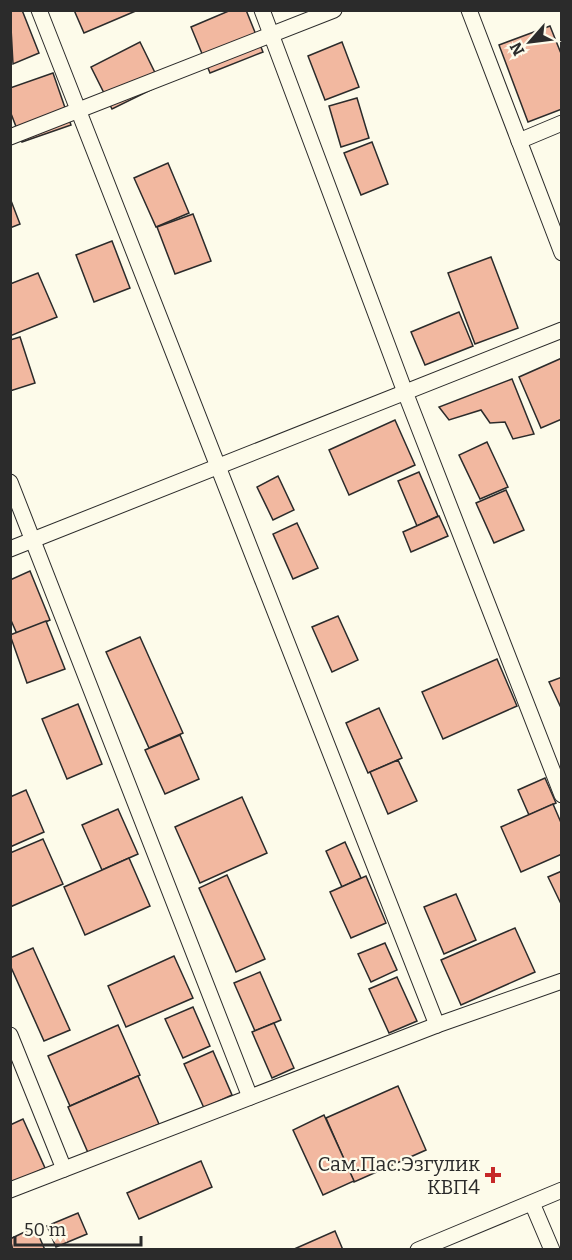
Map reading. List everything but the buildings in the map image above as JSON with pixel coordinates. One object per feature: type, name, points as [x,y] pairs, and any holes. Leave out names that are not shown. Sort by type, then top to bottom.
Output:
[{"type":"street","points":[[39,10],[220,466],[437,1025]]},
{"type":"street","points":[[262,10],[405,392],[561,795]]},
{"type":"street","points":[[10,137],[334,10]]},
{"type":"street","points":[[469,10],[561,253]]},
{"type":"street","points":[[519,141],[561,123]]},
{"type":"street","points":[[10,549],[561,330]]},
{"type":"street","points":[[10,482],[250,1097]]},
{"type":"street","points":[[10,1190],[437,1025],[561,981]]},
{"type":"street","points":[[10,1035],[64,1169]]},
{"type":"street","points":[[418,1250],[561,1190]]},
{"type":"street","points":[[532,1203],[552,1250]]},
{"type":"place","name":"Сам.Пас.Эзгулик КВП4","points":[[493,1175]]}]
